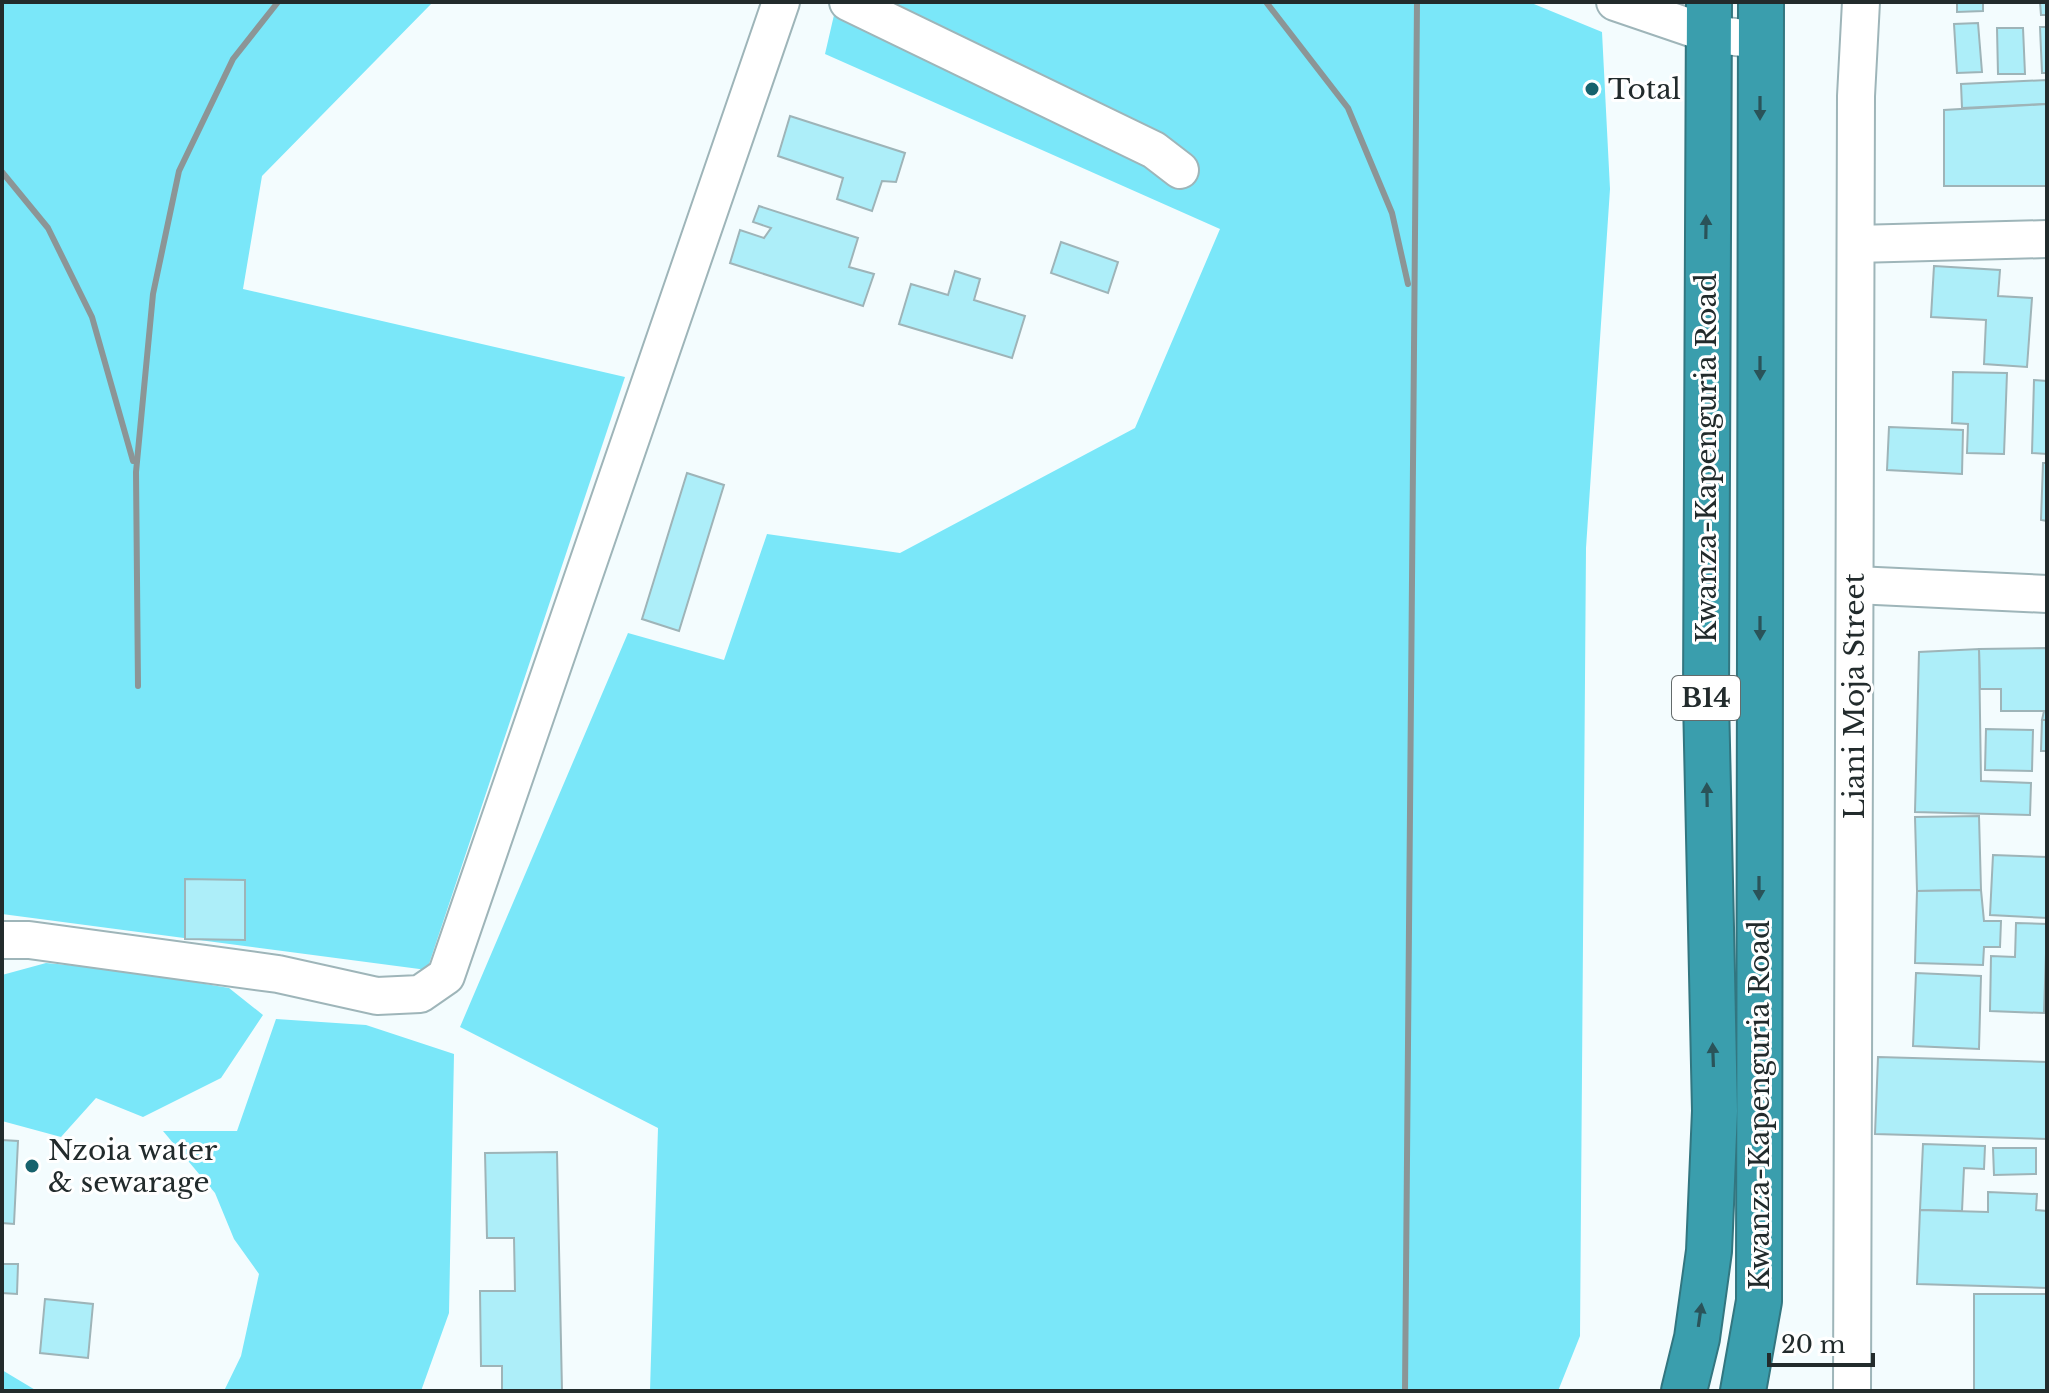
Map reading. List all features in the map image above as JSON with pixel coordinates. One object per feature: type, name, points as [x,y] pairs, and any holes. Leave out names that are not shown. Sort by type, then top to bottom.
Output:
[{"type":"highway","name":"Kwanza-Kapenguria Road","points":[[1684,1391],[1697,1338],[1709,1251],[1715,1111],[1706,683],[1709,18]]},
{"type":"highway","name":"Kwanza-Kapenguria Road","points":[[1743,1391],[1759,1301],[1761,21]]},
{"type":"street","points":[[2,940],[29,940],[278,974],[377,996],[420,994],[446,976],[781,2]]},
{"type":"street","points":[[848,2],[1154,150],[1180,170]]},
{"type":"street","points":[[1615,2],[1709,18],[1761,21]]},
{"type":"street","name":"Liani Moja Street","points":[[1852,1391],[1856,96],[1861,2]]},
{"type":"street","points":[[1856,244],[2047,239]]},
{"type":"street","points":[[1855,585],[2047,594]]},
{"type":"shaded area","points":[[2,2],[433,2],[262,176],[243,289],[625,377],[427,970],[2,914]]},
{"type":"shaded area","points":[[837,2],[1529,2],[1602,32],[1610,189],[1586,548],[1580,1336],[1558,1391],[650,1391],[658,1128],[460,1027],[628,633],[724,660],[767,534],[900,553],[1135,428],[1220,229],[825,54]]},
{"type":"shaded area","points":[[46,963],[123,970],[229,988],[263,1015],[221,1078],[143,1117],[96,1098],[61,1137],[2,1121],[2,975]]},
{"type":"shaded area","points":[[276,1019],[366,1025],[454,1054],[449,1313],[421,1391],[224,1391],[241,1356],[259,1274],[234,1239],[215,1193],[163,1131],[237,1131]]},
{"type":"shaded area","points":[[2,1370],[37,1391],[2,1391]]},
{"type":"building","points":[[1957,2],[1983,2],[1983,11],[1957,12]]},
{"type":"building","points":[[2040,2],[2047,2],[2047,15],[2041,15]]},
{"type":"building","points":[[1978,23],[1982,72],[1957,73],[1954,24]]},
{"type":"building","points":[[2040,27],[2047,27],[2047,73],[2042,73]]},
{"type":"building","points":[[1997,28],[2023,28],[2025,74],[1998,74]]},
{"type":"building","points":[[2047,80],[2047,104],[1962,108],[1961,84]]},
{"type":"building","points":[[2047,104],[2047,186],[1944,186],[1944,110]]},
{"type":"building","points":[[790,116],[905,153],[896,182],[882,181],[872,211],[837,199],[843,178],[778,156]]},
{"type":"building","points":[[759,206],[858,238],[849,267],[874,274],[863,306],[730,263],[740,230],[764,238],[771,228],[753,222]]},
{"type":"building","points":[[1061,242],[1118,262],[1108,293],[1051,273]]},
{"type":"building","points":[[1934,266],[2000,270],[1998,296],[2032,298],[2027,367],[1984,364],[1986,320],[1931,317]]},
{"type":"building","points":[[955,271],[980,279],[974,300],[1025,316],[1012,358],[899,324],[911,284],[948,295]]},
{"type":"building","points":[[1953,372],[2007,373],[2004,454],[1967,453],[1968,424],[1952,423]]},
{"type":"building","points":[[2034,380],[2047,381],[2047,454],[2032,453]]},
{"type":"building","points":[[1889,427],[1963,430],[1962,474],[1887,470]]},
{"type":"building","points":[[2043,463],[2047,463],[2047,521],[2041,520]]},
{"type":"building","points":[[687,473],[724,485],[679,631],[642,619]]},
{"type":"building","points":[[2047,648],[2047,720],[2042,720],[2044,711],[2001,711],[2001,689],[1980,689],[1979,649]]},
{"type":"building","points":[[1979,649],[1981,781],[2031,783],[2030,815],[1915,812],[1919,652]]},
{"type":"building","points":[[2042,720],[2047,720],[2047,751],[2041,751]]},
{"type":"building","points":[[1986,729],[2033,730],[2032,771],[1985,770]]},
{"type":"building","points":[[1979,816],[1981,890],[1917,891],[1915,817]]},
{"type":"building","points":[[1993,855],[2047,857],[2047,918],[1990,915]]},
{"type":"building","points":[[185,879],[245,880],[245,940],[185,939]]},
{"type":"building","points":[[1981,890],[1984,921],[2001,921],[2000,947],[1984,947],[1983,965],[1915,963],[1917,891]]},
{"type":"building","points":[[2016,923],[2047,924],[2044,1013],[1990,1011],[1991,956],[2015,957]]},
{"type":"building","points":[[1916,973],[1981,976],[1979,1049],[1913,1046]]},
{"type":"building","points":[[1878,1057],[2047,1062],[2047,1139],[1875,1134]]},
{"type":"building","points":[[2,1140],[18,1141],[14,1224],[2,1223]]},
{"type":"building","points":[[1923,1144],[1985,1146],[1984,1169],[1964,1168],[1962,1211],[1920,1210]]},
{"type":"building","points":[[1993,1148],[2036,1148],[2036,1174],[1994,1175]]},
{"type":"building","points":[[557,1152],[562,1391],[502,1391],[502,1366],[481,1366],[480,1291],[515,1291],[514,1238],[487,1238],[485,1153]]},
{"type":"building","points":[[1988,1192],[2037,1194],[2036,1210],[2047,1211],[2047,1288],[1917,1284],[1920,1210],[1988,1212]]},
{"type":"building","points":[[2,1264],[18,1264],[17,1294],[2,1293]]},
{"type":"building","points":[[1974,1294],[2047,1294],[2047,1391],[1974,1391]]},
{"type":"building","points":[[45,1299],[93,1304],[88,1358],[40,1353]]},
{"type":"railway","points":[[138,686],[136,472],[153,294],[179,171],[233,59],[278,2]]},
{"type":"railway","points":[[1266,2],[1348,108],[1392,213],[1408,284]]},
{"type":"railway","points":[[1405,1391],[1417,2]]},
{"type":"railway","points":[[2,172],[48,228],[92,317],[133,461]]},
{"type":"place","name":"Total","points":[[1592,89]]},
{"type":"place","name":"Nzoia water & sewarage","points":[[32,1166]]}]
